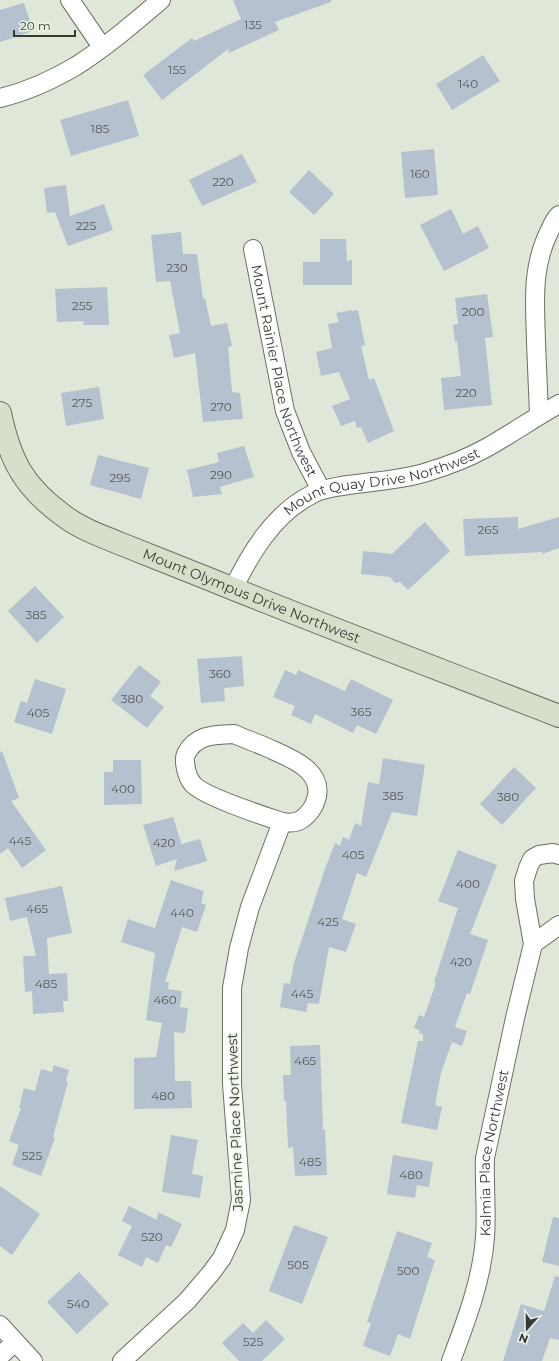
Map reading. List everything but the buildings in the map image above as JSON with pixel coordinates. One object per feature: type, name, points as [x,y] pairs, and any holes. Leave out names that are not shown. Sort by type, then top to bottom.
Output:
[{"type":"street","points":[[70,0],[102,47]]},
{"type":"street","points":[[0,98],[42,83],[76,66],[161,0]]},
{"type":"street","points":[[539,415],[536,273],[539,254],[546,236],[559,215]]},
{"type":"street","name":"Mount Rainier Place Northwest","points":[[253,249],[285,411],[301,452],[321,490]]},
{"type":"street","name":"Mount Quay Drive Northwest","points":[[232,589],[242,569],[266,534],[284,514],[298,502],[321,490],[395,479],[426,472],[461,460],[485,448],[559,404]]},
{"type":"street","name":"Mount Olympus Drive Northwest","points":[[0,413],[5,437],[14,461],[28,484],[65,517],[89,531],[232,589],[559,716]]},
{"type":"street","points":[[234,734],[292,758],[305,767],[315,779],[318,788],[312,809],[304,818],[293,824],[282,822],[203,792],[192,783],[187,772],[185,758],[190,747],[197,740],[209,736],[234,734]]},
{"type":"street","name":"Jasmine Place Northwest","points":[[122,1361],[187,1301],[222,1258],[236,1230],[241,1200],[232,1084],[232,988],[239,948],[250,907],[282,822]]},
{"type":"street","name":"Kalmia Place Northwest","points":[[451,1361],[468,1313],[482,1265],[486,1207],[484,1177],[485,1158],[515,1018],[533,944],[525,899],[524,881],[532,859],[539,855],[553,853],[559,855]]},
{"type":"street","points":[[533,944],[559,925]]},
{"type":"street","points":[[0,1325],[33,1361]]},
{"type":"street","points":[[0,1356],[15,1342]]}]
